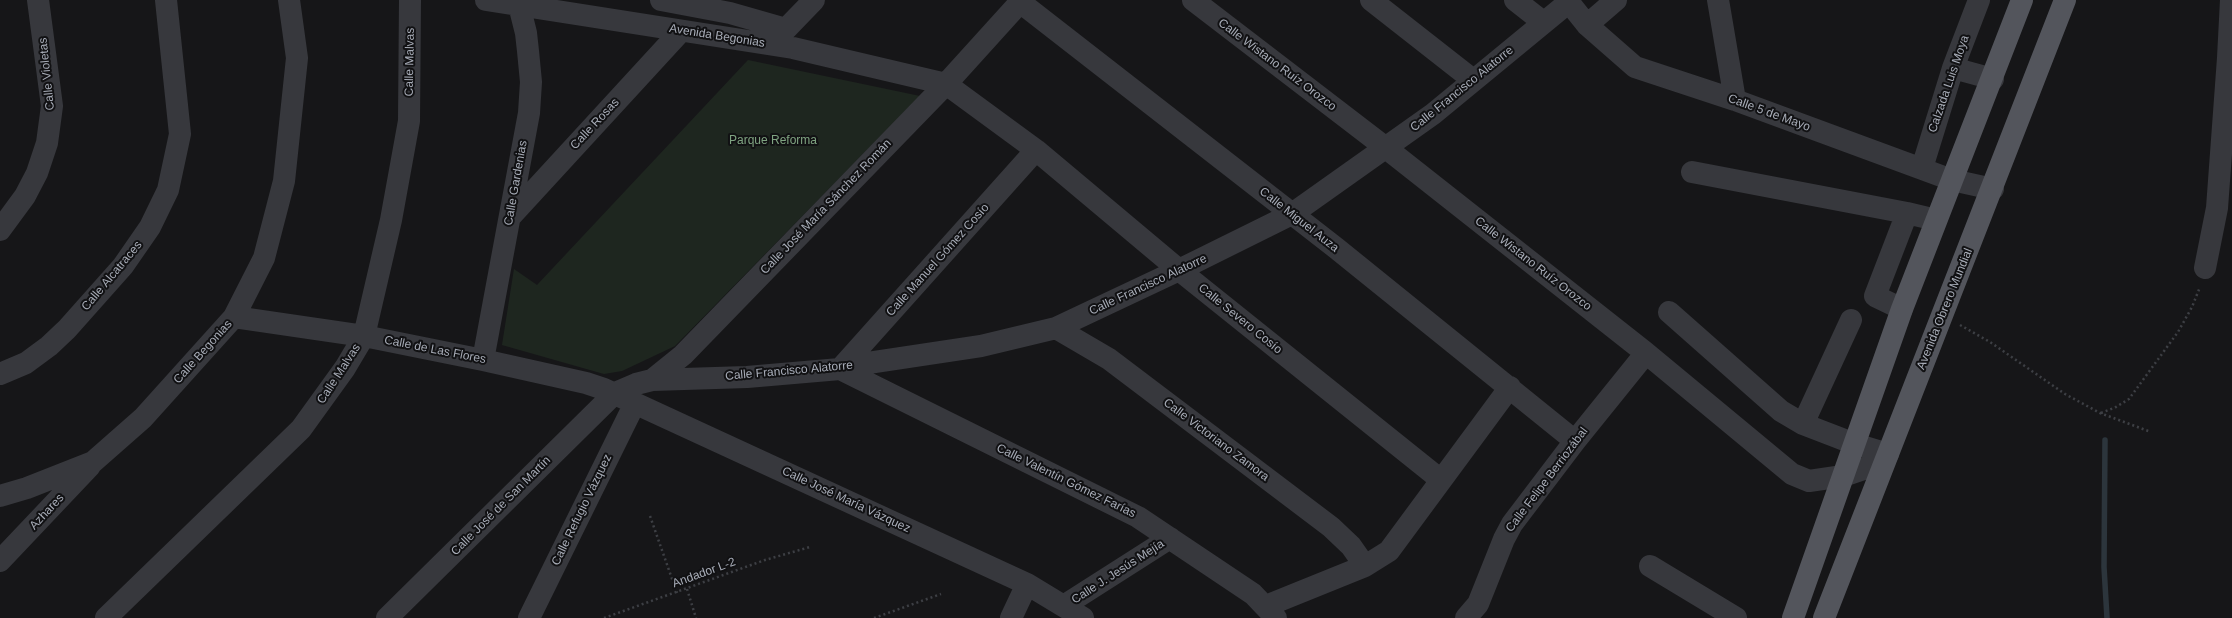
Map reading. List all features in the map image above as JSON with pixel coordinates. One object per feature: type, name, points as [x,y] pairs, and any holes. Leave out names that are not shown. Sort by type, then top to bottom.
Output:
[{"type":"main road","points":[[1793,618],[1902,309],[1993,79],[2022,0]]},
{"type":"main road","name":"Avenida Obrero Mundial","points":[[1824,618],[2066,0]]},
{"type":"street","name":"Calle Violetas","points":[[0,230],[25,196],[37,173],[47,143],[52,106],[38,0]]},
{"type":"street","name":"Calle Alcatraces","points":[[0,374],[26,363],[49,346],[67,329],[123,266],[150,227],[168,190],[180,134],[166,0]]},
{"type":"street","name":"Calle Begonias","points":[[0,496],[27,488],[93,462],[142,418],[234,317],[264,258],[284,181],[297,58],[289,0]]},
{"type":"street","name":"Calle Malvas","points":[[106,618],[301,429],[345,368],[364,336],[391,220],[409,121],[410,0]]},
{"type":"street","name":"Avenida Begonias","points":[[486,0],[520,5],[584,8],[681,31],[790,38],[946,84]]},
{"type":"street","points":[[661,0],[730,13],[790,38],[814,0]]},
{"type":"street","name":"Calle Wistano Ruíz Orozco","points":[[1193,0],[1386,148],[1646,353],[1792,474],[1809,481],[1844,476],[1886,458]]},
{"type":"street","points":[[1371,0],[1473,80]]},
{"type":"street","points":[[1515,0],[1543,22]]},
{"type":"street","points":[[1587,25],[1616,0]]},
{"type":"street","points":[[1718,0],[1735,100]]},
{"type":"street","name":"Calzada Luis Moya","points":[[1922,168],[1953,68],[1979,0]]},
{"type":"street","points":[[2205,268],[2217,208],[2231,0]]},
{"type":"street","name":"Calle José María Sánchez Román","points":[[602,388],[652,380],[684,354],[946,84],[1021,1]]},
{"type":"street","name":"Calle Miguel Auza","points":[[1021,1],[1510,387],[1575,441]]},
{"type":"street","name":"Calle Francisco Alatorre","points":[[652,380],[747,377],[840,369],[868,363],[981,346],[1056,328],[1179,270],[1292,214],[1433,114],[1568,1]]},
{"type":"street","name":"Calle 5 de Mayo","points":[[1568,1],[1587,25],[1635,67],[1735,100],[1952,180],[1993,189]]},
{"type":"street","name":"Calle Gardenias","points":[[483,360],[529,113],[531,82],[526,33],[520,5]]},
{"type":"street","name":"Calle Rosas","points":[[510,217],[681,31]]},
{"type":"street","points":[[1953,68],[1993,79]]},
{"type":"street","name":"Calle Severo Cosío","points":[[946,84],[1036,150],[1179,270],[1440,480]]},
{"type":"street","name":"Calle Manuel Gómez Cosío","points":[[840,369],[1036,150]]},
{"type":"street","points":[[1692,172],[1907,213],[1936,220]]},
{"type":"street","points":[[1902,309],[1875,296],[1907,213]]},
{"type":"street","points":[[1669,312],[1781,411],[1803,424],[1886,458]]},
{"type":"street","name":"Calle de Las Flores","points":[[234,317],[364,336],[483,360],[602,388]]},
{"type":"street","points":[[1803,424],[1851,320]]},
{"type":"street","name":"Calle Victoriano Zamora","points":[[1056,328],[1108,360],[1325,522],[1346,541],[1365,566]]},
{"type":"street","name":"Calle Felipe Berriozábal","points":[[1466,618],[1478,604],[1507,532],[1575,441],[1646,353]]},
{"type":"street","name":"Calle Valentín Gómez Farías","points":[[840,369],[1138,517],[1252,594],[1271,612]]},
{"type":"street","points":[[1271,612],[1365,566],[1389,551],[1510,387]]},
{"type":"street","name":"Calle José María Vázquez","points":[[602,388],[1027,584],[1083,618]]},
{"type":"street","name":"Calle José de San Martín","points":[[387,618],[602,388]]},
{"type":"street","name":"Calle Refugio Vázquez","points":[[529,618],[635,403]]},
{"type":"street","name":"Azhares","points":[[0,561],[93,462]]},
{"type":"street","name":"Calle J. Jesús Mejía","points":[[1065,606],[1170,538]]},
{"type":"street","points":[[1650,566],[1736,618]]},
{"type":"street","points":[[1011,618],[1027,584]]},
{"type":"path","points":[[2100,413],[2116,408],[2129,399],[2178,332],[2192,307],[2205,268]]},
{"type":"path","points":[[1942,315],[1990,342],[2065,394],[2100,413],[2151,432]]},
{"type":"path","points":[[650,516],[677,593]]},
{"type":"path","name":"Andador L-2","points":[[604,618],[687,590],[765,560],[810,547]]},
{"type":"path","points":[[687,590],[696,618]]},
{"type":"path","points":[[874,618],[941,594]]},
{"type":"green space","name":"Parque Reforma","points":[[748,60],[920,96],[675,346],[622,371],[604,374],[502,345],[514,269],[537,285]]},
{"type":"waterway","points":[[2105,440],[2104,567],[2107,618]]}]
